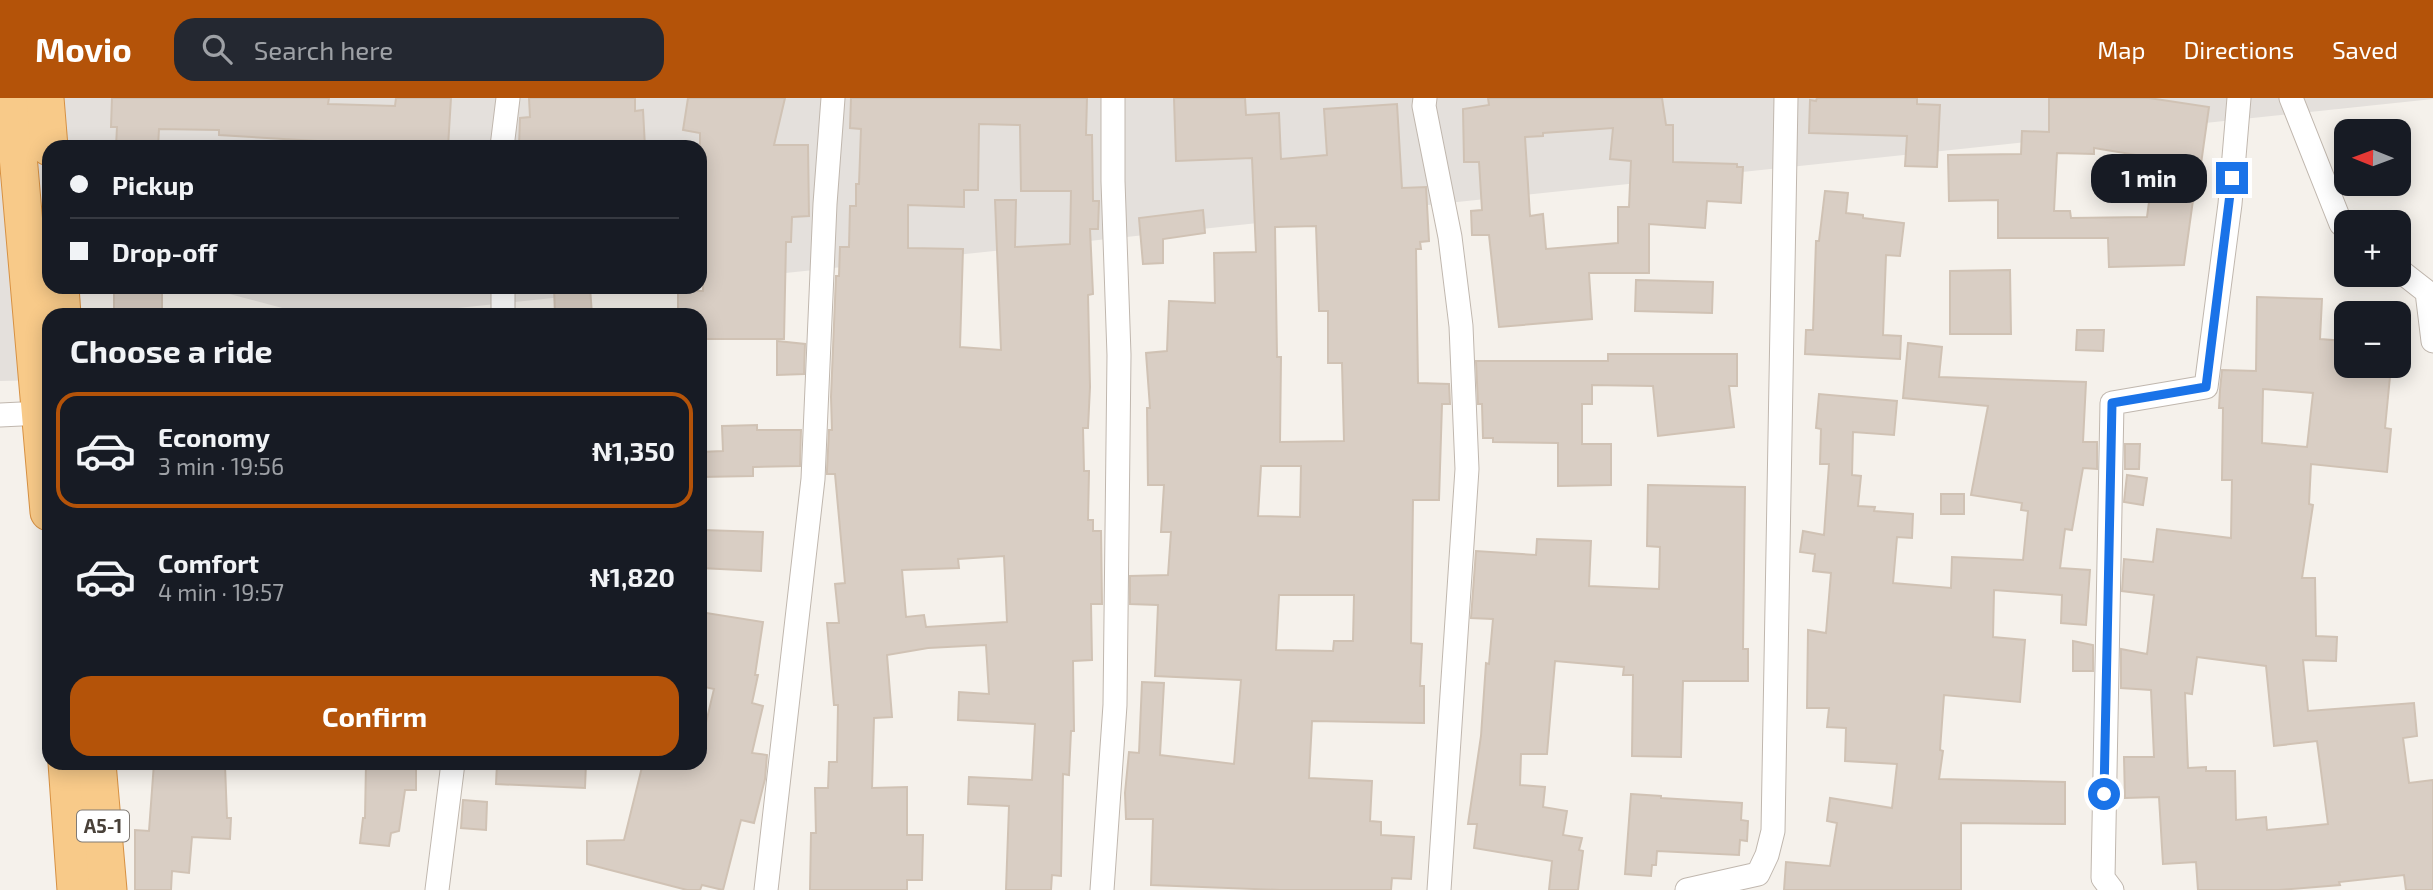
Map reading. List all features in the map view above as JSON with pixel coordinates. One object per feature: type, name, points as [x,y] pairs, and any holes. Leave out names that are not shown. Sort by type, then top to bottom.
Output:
[{"type":"highway","points":[[13,98],[42,413]]},
{"type":"highway","points":[[46,98],[49,140]]},
{"type":"highway","name":"A5-1","points":[[67,770],[76,890]]},
{"type":"highway","name":"A5-1","points":[[98,770],[108,890]]},
{"type":"street","points":[[503,140],[508,98]]},
{"type":"street","points":[[766,890],[813,479],[832,98]]},
{"type":"street","points":[[1101,890],[1115,705],[1119,355],[1113,98]]},
{"type":"street","points":[[1425,98],[1424,106],[1450,237],[1459,313],[1467,469],[1439,890]]},
{"type":"street","points":[[1687,890],[1758,874],[1767,855],[1773,831],[1786,98]]},
{"type":"street","points":[[2112,890],[2103,878],[2112,403],[2206,387],[2230,204],[2239,98]]},
{"type":"street","points":[[2291,98],[2335,210]]},
{"type":"street","points":[[2411,279],[2427,292],[2433,341]]},
{"type":"street","points":[[0,415],[42,413]]},
{"type":"street","points":[[437,890],[452,770]]},
{"type":"shaded area","points":[[0,98],[2433,98],[707,281],[707,140],[42,140],[42,294],[49,294],[49,308],[42,308],[42,380],[0,381]]},
{"type":"shaded area","points":[[230,294],[590,294],[457,308],[282,308]]},
{"type":"building","points":[[112,98],[329,98],[328,104],[395,106],[396,98],[451,98],[448,140],[301,140],[219,135],[219,130],[159,129],[158,140],[116,140],[117,127],[111,127]]},
{"type":"building","points":[[529,98],[635,98],[635,111],[643,110],[645,140],[519,140],[520,118],[530,117]]},
{"type":"building","points":[[688,98],[785,98],[774,145],[808,145],[809,216],[792,217],[791,242],[786,242],[784,339],[707,339],[707,308],[678,308],[678,294],[707,294],[707,140],[700,140],[700,133],[683,130]]},
{"type":"building","points":[[851,98],[1087,98],[1086,135],[1092,135],[1093,201],[1099,201],[1098,229],[1090,229],[1093,294],[1088,295],[1090,387],[1088,428],[1083,428],[1084,471],[1089,471],[1088,520],[1093,520],[1093,531],[1101,531],[1102,604],[1091,604],[1092,660],[1073,661],[1074,731],[1071,731],[1069,775],[1063,774],[1061,876],[1052,875],[1051,890],[1006,890],[1009,806],[968,804],[969,777],[1032,780],[1035,724],[958,720],[959,692],[989,694],[986,645],[928,648],[887,655],[892,717],[874,718],[872,788],[907,787],[907,835],[923,835],[922,880],[907,880],[907,890],[810,890],[811,833],[816,833],[815,788],[828,788],[829,762],[837,762],[838,705],[834,705],[827,623],[839,623],[835,584],[845,583],[835,474],[827,474],[827,470],[829,430],[832,430],[836,276],[839,276],[840,247],[849,247],[850,206],[856,206],[856,184],[859,184],[861,129],[850,128]],"holes":[[[979,124],[1020,125],[1021,191],[1071,191],[1070,244],[1015,247],[1016,200],[995,200],[1001,350],[960,347],[963,249],[908,248],[908,205],[964,207],[964,190],[978,190]],[[1004,556],[1007,622],[926,627],[924,615],[906,617],[902,570],[959,568],[958,559]]]},
{"type":"building","points":[[1174,98],[1245,98],[1246,115],[1279,113],[1281,159],[1327,155],[1324,109],[1397,104],[1402,188],[1426,187],[1429,241],[1420,242],[1421,249],[1416,249],[1418,383],[1449,384],[1450,404],[1442,404],[1439,500],[1413,500],[1411,643],[1422,644],[1420,686],[1424,686],[1424,723],[1312,721],[1309,778],[1372,781],[1370,821],[1381,822],[1381,835],[1414,837],[1411,879],[1392,878],[1391,890],[1280,890],[1151,885],[1153,819],[1126,819],[1125,793],[1129,752],[1139,753],[1142,682],[1164,683],[1160,755],[1234,764],[1241,680],[1155,676],[1158,605],[1130,604],[1130,576],[1168,575],[1171,532],[1161,532],[1164,485],[1148,485],[1147,408],[1150,408],[1146,353],[1167,351],[1169,301],[1215,303],[1214,253],[1256,252],[1252,158],[1176,161]],"holes":[[[1316,226],[1319,311],[1328,311],[1328,363],[1342,363],[1344,441],[1280,442],[1281,357],[1277,357],[1275,227]],[[1261,466],[1301,466],[1300,517],[1258,516]],[[1279,595],[1354,595],[1353,641],[1334,641],[1333,651],[1276,650]]]},
{"type":"building","points":[[1488,98],[1662,98],[1666,125],[1673,125],[1673,162],[1737,164],[1737,167],[1743,167],[1741,203],[1707,201],[1705,228],[1649,224],[1649,273],[1589,273],[1592,319],[1499,327],[1489,235],[1472,235],[1471,211],[1482,210],[1479,162],[1464,162],[1463,109],[1489,105]],"holes":[[[1613,128],[1610,159],[1631,161],[1629,207],[1618,207],[1618,243],[1546,249],[1543,214],[1530,216],[1525,137],[1543,136],[1543,133]]]},
{"type":"building","points":[[1817,98],[1917,98],[1917,104],[1940,105],[1937,167],[1905,166],[1907,136],[1809,133],[1810,100],[1816,101]]},
{"type":"building","points":[[2049,98],[2149,98],[2209,107],[2184,265],[2109,267],[2108,238],[1998,238],[1998,200],[1949,201],[1948,155],[2021,154],[2022,131],[2049,132]],"holes":[[[2094,148],[2155,158],[2147,217],[2071,218],[2070,211],[2054,211],[2057,153],[2094,154]]]},
{"type":"building","points":[[1825,191],[1848,193],[1846,213],[1904,223],[1900,256],[1886,255],[1883,335],[1901,336],[1900,359],[1805,354],[1806,330],[1813,330],[1816,241],[1819,241]]},
{"type":"building","points":[[1203,210],[1205,233],[1163,239],[1163,263],[1143,264],[1139,218]]},
{"type":"building","points":[[2010,270],[2011,334],[1950,334],[1950,271]]},
{"type":"building","points":[[1636,280],[1713,282],[1712,313],[1635,311]]},
{"type":"building","points":[[114,294],[162,294],[162,308],[114,308]]},
{"type":"building","points":[[554,294],[590,294],[592,308],[555,308]]},
{"type":"building","points":[[2257,297],[2322,299],[2320,339],[2334,340],[2334,378],[2390,378],[2385,428],[2391,429],[2387,472],[2311,464],[2309,504],[2313,505],[2302,578],[2315,578],[2316,636],[2337,637],[2336,661],[2303,660],[2308,711],[2414,703],[2417,736],[2403,738],[2409,783],[2433,780],[2433,890],[2406,890],[2404,875],[2339,882],[2340,885],[2279,890],[2198,890],[2196,862],[2163,864],[2159,797],[2125,798],[2124,757],[2154,757],[2151,690],[2121,688],[2121,649],[2147,654],[2154,595],[2122,591],[2124,559],[2153,562],[2157,529],[2231,538],[2232,480],[2222,480],[2223,408],[2219,408],[2222,370],[2256,371]],"holes":[[[2263,389],[2313,393],[2307,447],[2262,443]],[[2197,657],[2266,666],[2274,746],[2317,741],[2328,824],[2267,830],[2266,817],[2236,820],[2235,771],[2206,771],[2206,767],[2188,768],[2185,693],[2192,694]]]},
{"type":"building","points":[[2077,330],[2104,330],[2103,351],[2076,350]]},
{"type":"building","points":[[777,341],[805,344],[804,374],[777,375]]},
{"type":"building","points":[[1908,343],[1942,347],[1939,377],[2086,382],[2083,442],[2097,442],[2097,469],[2083,468],[2072,530],[2065,529],[2060,568],[2090,570],[2086,625],[2061,623],[2062,595],[1994,590],[1993,637],[2025,640],[2020,702],[1944,695],[1940,750],[1943,751],[1939,779],[2065,782],[2065,824],[1961,823],[1961,890],[1784,890],[1786,862],[1830,866],[1837,823],[1827,821],[1830,798],[1892,808],[1897,764],[1845,761],[1846,728],[1827,727],[1829,708],[1807,708],[1808,630],[1826,633],[1831,573],[1813,571],[1815,554],[1800,552],[1803,531],[1824,535],[1829,464],[1820,464],[1821,429],[1816,428],[1819,394],[1897,401],[1894,435],[1853,432],[1852,475],[1861,476],[1858,506],[1875,507],[1874,511],[1913,514],[1912,538],[1897,537],[1893,583],[1951,588],[1952,557],[2023,560],[2028,511],[2021,510],[2022,503],[1971,495],[1988,406],[1903,398]]},
{"type":"building","points":[[1608,354],[1737,354],[1737,386],[1729,386],[1734,427],[1658,436],[1653,386],[1592,385],[1592,404],[1582,404],[1582,444],[1611,444],[1611,485],[1558,486],[1558,443],[1493,442],[1493,438],[1483,438],[1476,361],[1608,361]]},
{"type":"building","points":[[757,425],[757,430],[801,430],[800,466],[753,467],[753,476],[707,477],[707,452],[723,451],[722,426]]},
{"type":"building","points":[[2125,444],[2140,444],[2139,469],[2125,469]]},
{"type":"building","points":[[2127,475],[2147,478],[2143,505],[2124,502]]},
{"type":"building","points":[[1648,485],[1745,487],[1743,649],[1748,649],[1748,681],[1683,681],[1681,757],[1632,756],[1633,675],[1623,675],[1624,667],[1555,661],[1547,754],[1521,754],[1520,785],[1545,787],[1543,807],[1567,811],[1563,835],[1582,838],[1579,850],[1583,851],[1578,890],[1549,890],[1552,861],[1474,848],[1477,824],[1468,824],[1481,736],[1486,663],[1489,664],[1493,619],[1471,618],[1476,551],[1536,555],[1537,539],[1591,541],[1589,586],[1659,589],[1660,547],[1647,546]]},
{"type":"building","points":[[1941,494],[1964,494],[1964,514],[1941,514]]},
{"type":"building","points":[[707,530],[763,532],[761,571],[707,568]]},
{"type":"building","points":[[707,613],[763,622],[755,675],[758,675],[752,703],[763,706],[752,753],[767,755],[765,779],[754,823],[741,820],[723,890],[702,885],[700,890],[687,890],[587,864],[587,841],[624,840],[641,770],[707,770],[707,718],[714,689],[707,688]]},
{"type":"building","points":[[2073,641],[2093,645],[2093,671],[2073,671]]},
{"type":"building","points":[[153,770],[225,770],[227,818],[231,818],[230,839],[192,837],[189,873],[172,871],[171,890],[135,890],[135,830],[149,831]]},
{"type":"building","points":[[366,770],[416,770],[416,790],[405,790],[399,831],[391,833],[389,846],[360,843],[365,818]]},
{"type":"building","points":[[497,770],[586,770],[585,788],[496,784]]},
{"type":"building","points":[[1631,794],[1742,803],[1741,820],[1748,821],[1747,841],[1740,840],[1739,855],[1657,851],[1656,865],[1652,865],[1651,876],[1625,874]]},
{"type":"building","points":[[463,800],[487,802],[486,830],[461,828]]},
{"type":"route","points":[[2104,794],[2112,403],[2206,387],[2232,178]]}]
